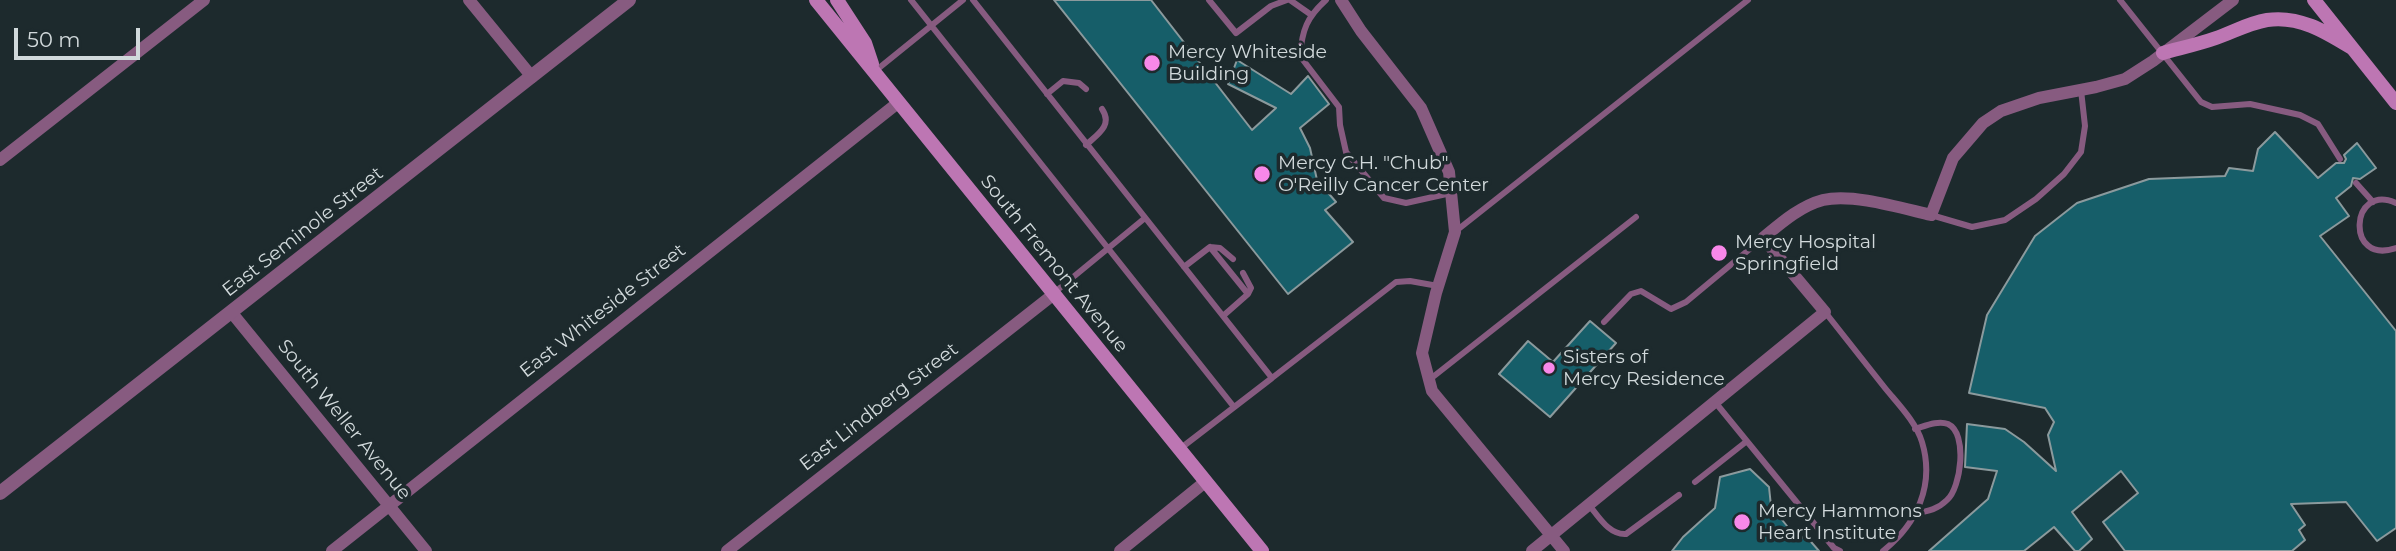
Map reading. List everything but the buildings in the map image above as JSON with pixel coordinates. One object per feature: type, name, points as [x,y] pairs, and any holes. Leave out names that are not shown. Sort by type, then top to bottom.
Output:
[{"type":"main road","name":"South Fremont Avenue","points":[[816,0],[1262,551]]},
{"type":"main road","points":[[837,0],[865,43],[874,72]]},
{"type":"main road","points":[[2314,0],[2396,103]]},
{"type":"main road","points":[[2164,53],[2217,38],[2246,26],[2283,19],[2324,30],[2352,48]]},
{"type":"street","points":[[0,160],[204,0]]},
{"type":"street","points":[[470,0],[531,77]]},
{"type":"street","name":"East Seminole Street","points":[[0,493],[629,0]]},
{"type":"street","points":[[1340,0],[1420,108],[1449,172],[1455,232],[1438,286],[1422,353],[1432,391],[1564,551]]},
{"type":"street","points":[[1532,551],[1825,312],[1763,238],[1790,215],[1823,200],[1864,200],[1931,215],[1953,158],[1983,123],[2001,110],[2039,97],[2125,79],[2233,0]]},
{"type":"street","name":"East Whiteside Street","points":[[332,551],[899,102]]},
{"type":"street","name":"East Lindberg Street","points":[[727,551],[1054,294]]},
{"type":"street","name":"South Weller Avenue","points":[[232,313],[426,551]]},
{"type":"street","points":[[1120,551],[1205,482]]},
{"type":"lane","points":[[911,0],[1234,407]]},
{"type":"lane","points":[[874,72],[963,0]]},
{"type":"lane","points":[[972,0],[1272,378]]},
{"type":"lane","points":[[1209,0],[1236,33],[1271,6],[1289,0],[1310,14]]},
{"type":"lane","points":[[1326,0],[1310,14],[1301,42],[1300,56],[1339,107],[1346,152],[1384,198],[1405,203],[1451,193]]},
{"type":"lane","points":[[1455,232],[1748,0]]},
{"type":"lane","points":[[2120,0],[2201,102],[2212,107],[2250,104],[2300,115],[2318,124],[2340,159]]},
{"type":"lane","points":[[1047,94],[1063,81],[1079,82],[1086,89]]},
{"type":"lane","points":[[1931,215],[1972,227],[2005,220],[2036,199],[2064,174],[2081,152],[2085,126],[2081,90]]},
{"type":"lane","points":[[1086,145],[1103,130],[1107,122],[1102,108]]},
{"type":"lane","points":[[2356,183],[2373,202]]},
{"type":"lane","points":[[2396,203],[2382,200],[2373,202],[2366,207],[2359,221],[2362,237],[2373,248],[2396,248]]},
{"type":"lane","points":[[1429,380],[1636,217]]},
{"type":"lane","points":[[1054,294],[1145,218]]},
{"type":"lane","points":[[1604,322],[1631,294],[1641,291],[1671,309],[1686,302],[1763,238]]},
{"type":"lane","points":[[1184,267],[1210,247],[1220,247],[1233,259]]},
{"type":"lane","points":[[1210,247],[1248,294]]},
{"type":"lane","points":[[1223,316],[1248,294],[1251,288],[1243,273]]},
{"type":"lane","points":[[1179,450],[1396,282],[1410,281],[1438,286]]},
{"type":"lane","points":[[1825,312],[1922,441],[1926,470],[1925,490],[1917,513],[1894,542],[1883,551]]},
{"type":"lane","points":[[1715,402],[1834,548],[1840,551]]},
{"type":"lane","points":[[1915,429],[1933,423],[1946,423],[1955,429],[1961,440],[1958,481],[1950,498],[1936,509],[1917,513]]},
{"type":"lane","points":[[1695,482],[1746,441]]},
{"type":"lane","points":[[1589,505],[1610,529],[1617,534],[1626,534],[1679,495]]},
{"type":"place","name":"Mercy Whiteside Building","points":[[1152,63]]},
{"type":"place","name":"Mercy C.H. \"Chub\" O'Reilly Cancer Center","points":[[1262,174]]},
{"type":"place","name":"Mercy Hospital Springfield","points":[[1719,253]]},
{"type":"place","name":"Sisters of Mercy Residence","points":[[1549,368]]},
{"type":"place","name":"Mercy Hammons Heart Institute","points":[[1742,522]]}]
